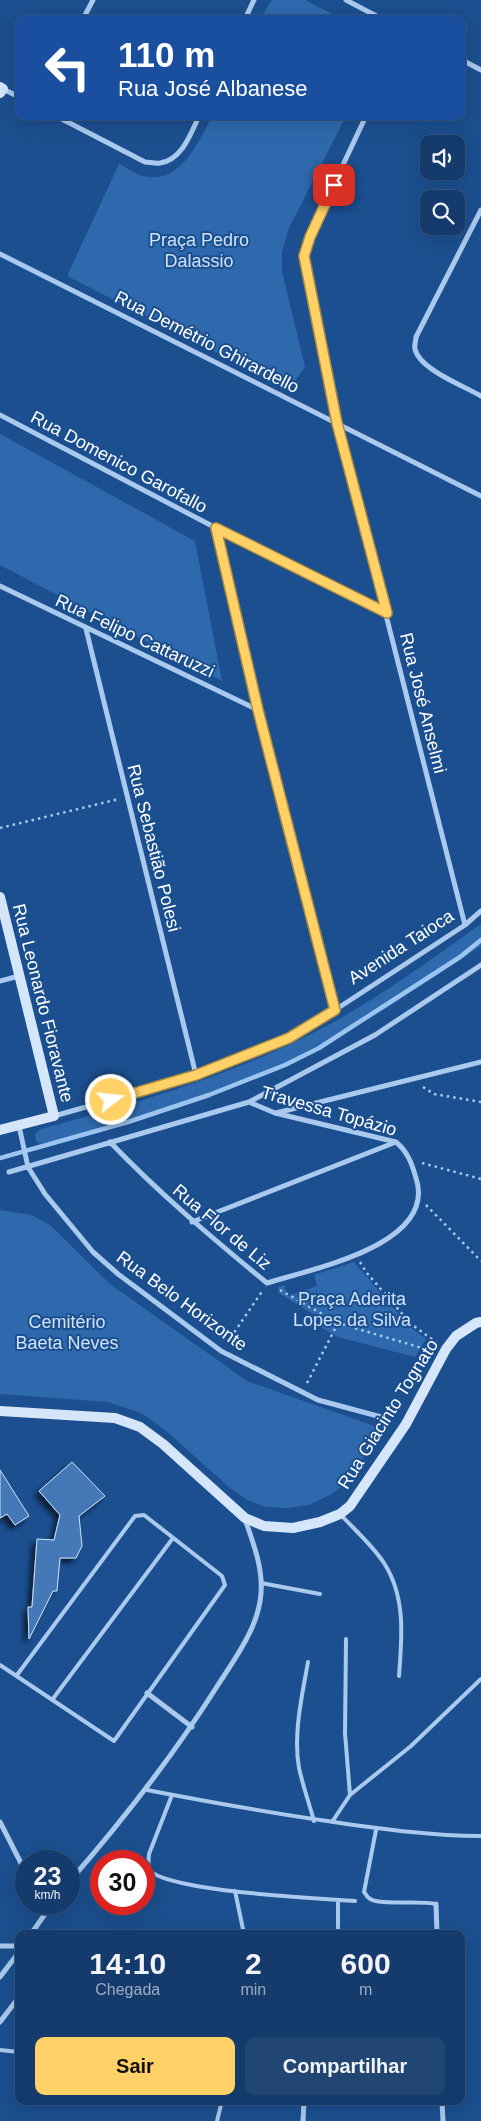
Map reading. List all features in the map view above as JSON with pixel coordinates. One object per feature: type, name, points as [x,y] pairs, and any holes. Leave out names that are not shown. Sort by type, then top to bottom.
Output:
[{"type":"street","points":[[85,15],[93,0]]},
{"type":"street","points":[[247,15],[254,0]]},
{"type":"street","points":[[347,0],[375,15]]},
{"type":"street","points":[[466,62],[481,70]]},
{"type":"street","points":[[1,90],[15,95]]},
{"type":"street","points":[[64,120],[145,162],[161,163],[176,156],[188,139],[197,120]]},
{"type":"street","name":"Rua José Anselmi","points":[[364,120],[310,237],[304,256],[337,423],[387,613],[465,925]]},
{"type":"street","points":[[481,210],[416,337],[415,348],[419,358],[427,367],[481,396]]},
{"type":"street","name":"Rua Demétrio Ghirardello","points":[[0,254],[481,496]]},
{"type":"street","name":"Rua Domenico Garofallo","points":[[0,415],[216,528],[387,613]]},
{"type":"street","points":[[216,528],[258,710],[335,1010]]},
{"type":"street","name":"Rua Felipo Cattaruzzi","points":[[0,586],[86,629],[258,710]]},
{"type":"street","name":"Rua Sebastião Polesi","points":[[86,629],[196,1075]]},
{"type":"street","name":"Rua Leonardo Fioravante","points":[[0,897],[54,1116]]},
{"type":"street","name":"Avenida Taioca","points":[[0,1130],[196,1075],[289,1038],[465,925],[481,911]]},
{"type":"street","points":[[9,1172],[249,1102],[375,1035],[481,965]]},
{"type":"street","points":[[0,981],[20,976]]},
{"type":"street","points":[[275,1113],[481,1062]]},
{"type":"street","name":"Travessa Topázio","points":[[249,1102],[275,1113],[396,1142],[404,1149],[411,1160]]},
{"type":"street","name":"Rua Belo Horizonte","points":[[18,1126],[24,1156],[45,1194],[93,1252],[118,1274],[222,1351],[318,1400],[385,1418]]},
{"type":"street","name":"Rua Flor de Liz","points":[[110,1142],[140,1174],[192,1222],[267,1283],[356,1255],[377,1246],[394,1235],[407,1223],[419,1198]]},
{"type":"street","points":[[192,1222],[396,1142]]},
{"type":"street","points":[[411,1160],[418,1185],[419,1198]]},
{"type":"street","name":"Rua Giacinto Tognato","points":[[0,1411],[114,1418],[140,1428],[163,1444],[245,1518],[264,1526],[292,1528],[320,1522],[340,1514],[350,1506],[406,1424],[444,1352],[456,1336],[476,1323],[481,1322]]},
{"type":"street","points":[[80,1869],[147,1790],[192,1727],[237,1657],[254,1622],[262,1583],[258,1556],[245,1518]]},
{"type":"street","points":[[147,1693],[192,1727]]},
{"type":"street","points":[[0,1822],[15,1851]]},
{"type":"street","points":[[436,1904],[437,1930]]},
{"type":"street","points":[[34,1930],[44,1915]]},
{"type":"street","points":[[0,1946],[15,1946]]},
{"type":"street","points":[[0,1977],[15,1957]]},
{"type":"street","points":[[0,2022],[15,2002]]},
{"type":"street","points":[[303,2121],[304,2105]]},
{"type":"street","points":[[442,2105],[443,2121]]},
{"type":"lane","points":[[340,1514],[383,1562],[394,1582],[399,1602],[402,1634],[399,1676]]},
{"type":"lane","points":[[0,1665],[18,1675],[114,1741],[225,1585],[222,1576],[144,1515],[135,1516],[18,1675]]},
{"type":"lane","points":[[52,1700],[174,1538]]},
{"type":"lane","points":[[262,1583],[320,1594]]},
{"type":"lane","points":[[346,1639],[345,1733],[350,1795]]},
{"type":"lane","points":[[308,1662],[300,1707],[298,1736],[299,1766],[314,1820]]},
{"type":"lane","points":[[332,1822],[350,1795],[411,1746],[481,1679]]},
{"type":"lane","points":[[147,1790],[376,1830],[452,1836],[481,1836]]},
{"type":"lane","points":[[172,1795],[149,1854],[148,1869],[152,1874],[190,1885],[235,1891],[355,1901]]},
{"type":"lane","points":[[376,1830],[364,1892],[369,1899],[378,1902],[427,1902],[436,1904]]},
{"type":"lane","points":[[235,1891],[243,1930]]},
{"type":"lane","points":[[338,1900],[338,1930]]},
{"type":"lane","points":[[0,2050],[15,2052]]},
{"type":"lane","points":[[217,2121],[221,2105]]},
{"type":"path","points":[[0,828],[128,797]]},
{"type":"path","points":[[411,1080],[434,1094],[481,1102]]},
{"type":"path","name":"Travessa Topázio","points":[[411,1160],[481,1179]]},
{"type":"path","points":[[419,1198],[481,1261]]},
{"type":"path","points":[[356,1255],[366,1272],[411,1324],[444,1352]]},
{"type":"path","points":[[222,1351],[267,1283],[338,1322],[444,1352]]},
{"type":"path","points":[[302,1393],[338,1322]]},
{"type":"green space","points":[[273,0],[305,0],[334,15],[263,15],[269,3]]},
{"type":"green space","name":"Praça Pedro Dalassio","points":[[210,120],[344,120],[289,228],[282,252],[282,271],[305,367],[295,381],[277,383],[67,276],[119,164],[140,175],[154,177],[166,175],[185,160]]},
{"type":"green space","points":[[0,434],[195,541],[222,681],[0,565]]},
{"type":"green space","points":[[481,924],[481,946],[387,1008],[274,1069],[192,1102],[108,1128],[40,1144],[36,1141],[35,1134],[41,1129],[170,1091],[233,1069],[320,1030],[414,972]]},
{"type":"green space","name":"Cemitério Baeta Neves","points":[[0,1210],[32,1215],[50,1225],[110,1284],[247,1381],[383,1429],[345,1484],[330,1495],[309,1505],[288,1508],[266,1507],[247,1500],[229,1487],[165,1430],[141,1413],[108,1402],[0,1394]]},
{"type":"green space","name":"Praça Aderita Lopes da Silva","points":[[354,1262],[409,1326],[426,1339],[415,1357],[338,1337],[320,1327],[324,1321],[279,1293],[278,1287],[284,1285],[288,1296],[317,1286],[314,1275]]},
{"type":"building","points":[[72,1462],[105,1496],[79,1516],[82,1546],[76,1558],[60,1558],[57,1591],[53,1591],[29,1639],[28,1607],[32,1607],[37,1539],[54,1540],[60,1515],[39,1491]]},
{"type":"building","points":[[0,1470],[29,1516],[15,1525],[7,1514],[0,1518]]},
{"type":"waterway","points":[[0,1158],[128,1122],[209,1095],[285,1065],[319,1048],[460,957],[481,940]]},
{"type":"route","points":[[111,1100],[196,1075],[289,1038],[335,1010],[258,710],[216,528],[387,613],[337,423],[304,256],[310,237],[334,185]]}]
